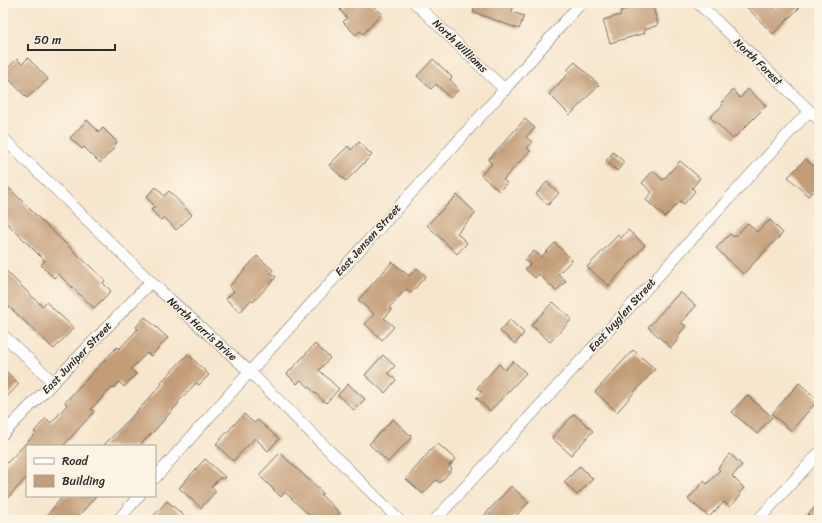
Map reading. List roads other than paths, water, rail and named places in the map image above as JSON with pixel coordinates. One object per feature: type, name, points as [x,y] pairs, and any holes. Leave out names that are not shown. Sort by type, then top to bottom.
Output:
[{"type":"street","name":"North Williams","points":[[415,3],[505,90]]},
{"type":"street","name":"East Jensen Street","points":[[156,477],[505,90],[581,3]]},
{"type":"street","name":"North Forest","points":[[698,3],[819,120]]},
{"type":"street","name":"East Ivyglen Street","points":[[435,520],[809,111]]},
{"type":"street","name":"North Harris Drive","points":[[3,138],[151,282],[249,372],[399,520]]},
{"type":"street","name":"East Juniper Street","points":[[3,434],[151,282]]},
{"type":"street","points":[[3,335],[53,382]]},
{"type":"street","points":[[758,520],[819,453]]},
{"type":"street","points":[[118,520],[138,497]]}]
